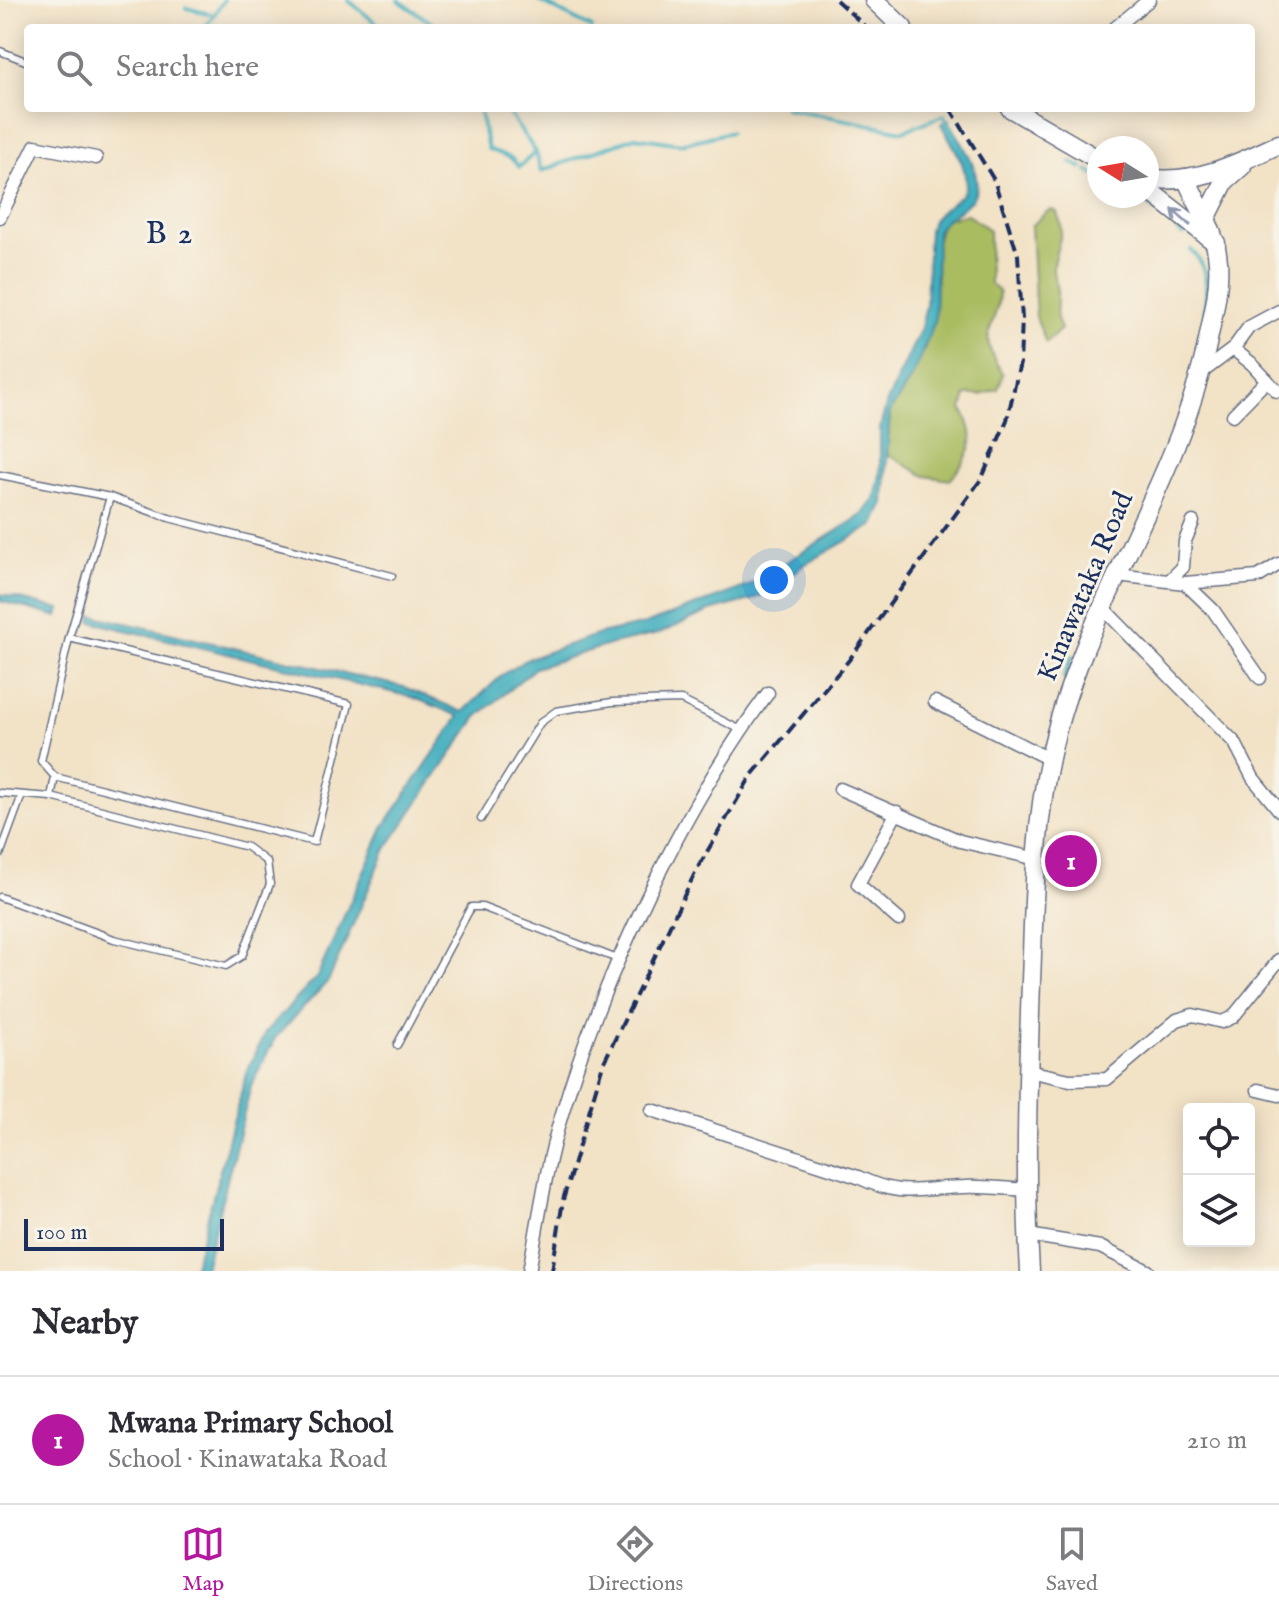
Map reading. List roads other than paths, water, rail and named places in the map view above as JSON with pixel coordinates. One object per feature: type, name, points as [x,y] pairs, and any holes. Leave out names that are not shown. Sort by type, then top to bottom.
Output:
[{"type":"street","points":[[874,0],[899,24]]},
{"type":"street","points":[[1120,24],[1149,0]]},
{"type":"street","points":[[1034,114],[1087,152]]},
{"type":"street","points":[[1159,178],[1186,178],[1256,155],[1279,144]]},
{"type":"street","points":[[0,217],[35,146],[96,158]]},
{"type":"street","points":[[1207,217],[1225,181],[1256,155]]},
{"type":"street","name":"Kinawataka Road","points":[[1030,1271],[1028,1071],[1037,859],[1049,759],[1070,679],[1172,456],[1201,373],[1217,297],[1216,243],[1207,217],[1186,178]]},
{"type":"street","points":[[1159,198],[1216,243]]},
{"type":"street","points":[[1201,373],[1233,349],[1249,327],[1279,311]]},
{"type":"street","points":[[1233,349],[1277,391]]},
{"type":"street","points":[[1233,415],[1267,380]]},
{"type":"street","points":[[1171,579],[1183,567],[1185,541],[1193,522]]},
{"type":"street","points":[[1117,575],[1185,583],[1258,577],[1279,564]]},
{"type":"street","points":[[1185,583],[1213,610],[1260,678]]},
{"type":"street","points":[[1102,607],[1235,743],[1253,778],[1279,810]]},
{"type":"street","points":[[529,1271],[559,1121],[620,960],[674,848],[741,730],[768,693]]},
{"type":"street","points":[[935,702],[1049,759]]},
{"type":"street","points":[[840,789],[960,841],[1037,859]]},
{"type":"street","points":[[897,812],[858,884],[899,920]]},
{"type":"street","points":[[1028,1071],[1070,1080],[1107,1079],[1177,1020],[1193,1015],[1222,1022],[1233,1017],[1279,960]]},
{"type":"street","points":[[1258,1090],[1279,1095]]},
{"type":"street","points":[[652,1110],[858,1177],[886,1189],[905,1193],[963,1187],[1028,1190]]},
{"type":"street","points":[[1028,1235],[1100,1247],[1148,1271]]},
{"type":"lane","points":[[0,51],[24,60]]},
{"type":"lane","points":[[0,475],[110,497],[169,518],[392,576]]},
{"type":"lane","points":[[69,638],[349,704],[314,842],[55,777],[41,761],[69,638],[110,497]]},
{"type":"lane","points":[[481,819],[540,723],[556,711],[612,702],[681,700],[741,730]]},
{"type":"lane","points":[[51,797],[55,777]]},
{"type":"lane","points":[[0,793],[51,797],[247,847],[267,862],[270,884],[242,956],[226,966],[114,939],[0,897]]},
{"type":"lane","points":[[0,855],[22,795]]},
{"type":"lane","points":[[397,1045],[471,907],[482,907],[620,960]]},
{"type":"water","points":[[948,119],[971,160],[977,182],[970,201],[937,231],[935,321],[913,375],[890,412],[884,503],[874,525],[804,565],[770,592],[710,611],[658,634],[612,644],[535,668],[477,717],[386,849],[329,980],[275,1038],[251,1086],[204,1271],[193,1271],[247,1070],[266,1031],[317,977],[384,826],[459,716],[412,697],[91,622],[91,615],[404,687],[463,712],[502,675],[527,659],[599,634],[645,624],[748,586],[862,515],[875,498],[880,475],[880,428],[887,402],[921,328],[926,305],[929,230],[937,215],[964,191],[966,182],[961,161],[941,124]]},
{"type":"water","points":[[0,594],[60,609],[58,617],[0,601]]},
{"type":"waterway","points":[[208,24],[224,0]]},
{"type":"waterway","points":[[348,0],[377,24]]},
{"type":"waterway","points":[[398,0],[433,24]]},
{"type":"waterway","points":[[537,0],[584,24]]},
{"type":"waterway","points":[[186,8],[211,14]]},
{"type":"waterway","points":[[480,112],[488,149],[511,158],[519,167],[536,152]]},
{"type":"waterway","points":[[508,112],[536,152],[541,171],[635,137],[681,144],[730,132]]},
{"type":"waterway","points":[[806,112],[903,131],[944,115],[947,124]]},
{"type":"waterway","points":[[1071,162],[1082,168]]},
{"type":"waterway","points":[[1153,208],[1161,214]]},
{"type":"waterway","points":[[1169,221],[1183,235]]},
{"type":"waterway","points":[[1191,250],[1204,270],[1205,311]]},
{"type":"waterway","points":[[1064,677],[1072,657]]},
{"type":"railway","points":[[836,0],[863,24]]},
{"type":"railway","points":[[552,1271],[563,1200],[603,1064],[697,869],[751,776],[849,660],[982,478],[1007,420],[1020,363],[1022,319],[1018,255],[994,180],[952,112]]},
{"type":"place","name":"Mwana Primary School","points":[[1071,861]]},
{"type":"district","name":"B 2","points":[[170,232]]}]
